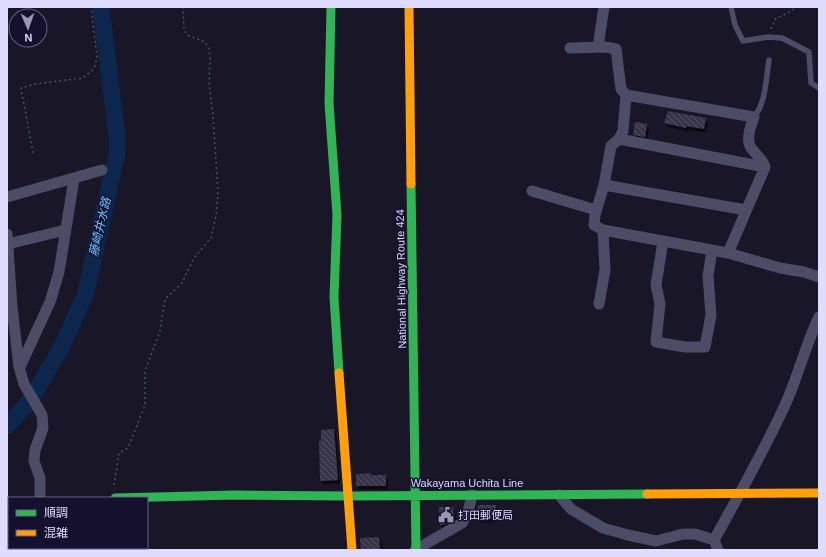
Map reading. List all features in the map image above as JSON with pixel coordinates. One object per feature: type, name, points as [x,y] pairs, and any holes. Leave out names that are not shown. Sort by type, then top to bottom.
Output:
[{"type":"main road","points":[[331,7],[329,103],[337,215],[334,298],[352,550]]},
{"type":"main road","name":"National Highway Route 424","points":[[409,7],[416,550]]},
{"type":"main road","name":"Wakayama Uchita Line","points":[[114,494],[347,496],[819,493]]},
{"type":"main road","points":[[7,514],[8,532]]},
{"type":"street","points":[[598,47],[604,7]]},
{"type":"street","points":[[570,48],[598,47],[616,49],[621,89],[626,95],[754,117],[749,134],[750,145],[763,161],[765,167],[728,253]]},
{"type":"street","points":[[626,95],[623,131],[620,139],[610,146],[604,185],[596,210],[594,225],[603,230],[728,253],[780,268],[804,272],[819,277]]},
{"type":"street","points":[[620,139],[765,167]]},
{"type":"street","points":[[7,197],[102,170]]},
{"type":"street","points":[[19,367],[50,302],[59,272],[74,178]]},
{"type":"street","points":[[604,185],[746,210]]},
{"type":"street","points":[[532,191],[596,210]]},
{"type":"street","points":[[40,497],[40,478],[34,462],[35,450],[43,428],[42,415],[22,378],[19,367],[12,308],[8,239],[65,230]]},
{"type":"street","points":[[599,304],[606,270],[603,230]]},
{"type":"street","points":[[663,241],[656,285],[660,304],[656,342],[685,347],[705,347],[711,315],[708,276],[712,250]]},
{"type":"street","points":[[559,495],[571,509],[586,518],[603,528],[628,536],[656,540],[683,534],[695,534],[716,545],[785,404],[819,317]]},
{"type":"street","points":[[416,550],[462,523],[468,512],[472,495]]},
{"type":"lane","points":[[731,7],[735,26],[743,41],[768,37],[782,38],[809,52],[811,83],[819,88]]},
{"type":"lane","points":[[754,117],[759,111],[769,60]]},
{"type":"path","points":[[33,153],[21,88],[35,84],[83,78],[94,69],[97,57],[91,7]]},
{"type":"path","points":[[114,494],[119,453],[128,448],[145,406],[145,371],[160,331],[165,299],[182,283],[194,258],[210,238],[216,216],[218,193],[213,115],[209,83],[209,49],[205,42],[187,35],[184,29],[183,7]]},
{"type":"path","points":[[768,37],[776,18],[798,7]]},
{"type":"building","points":[[668,111],[706,118],[704,129],[686,126],[686,128],[664,123]]},
{"type":"building","points":[[635,122],[647,124],[645,137],[633,135]]},
{"type":"building","points":[[334,429],[338,480],[320,481],[319,441],[321,441],[321,430]]},
{"type":"building","points":[[371,473],[371,475],[386,475],[386,486],[356,486],[356,474]]},
{"type":"building","points":[[478,505],[496,505],[496,518],[478,519]]},
{"type":"building","name":"打田郵便局","points":[[439,507],[453,507],[454,520],[444,525],[440,525]]},
{"type":"building","points":[[379,537],[380,550],[361,550],[360,538]]},
{"type":"waterway","name":"藤崎井水路","points":[[7,426],[28,403],[35,392],[61,348],[85,296],[117,153],[117,136],[101,7]]},
{"type":"traffic: fast","points":[[331,7],[329,103],[337,215],[334,297],[339,373]]},
{"type":"traffic: fast","points":[[411,184],[416,550]]},
{"type":"traffic: fast","points":[[148,497],[234,495],[347,496],[647,494]]},
{"type":"traffic: fast","points":[[7,514],[8,523]]},
{"type":"traffic: slow","points":[[409,7],[411,184]]},
{"type":"traffic: slow","points":[[339,373],[352,550]]},
{"type":"traffic: slow","points":[[647,494],[819,493]]},
{"type":"place","name":"打田郵便局","points":[[446,515]]}]
